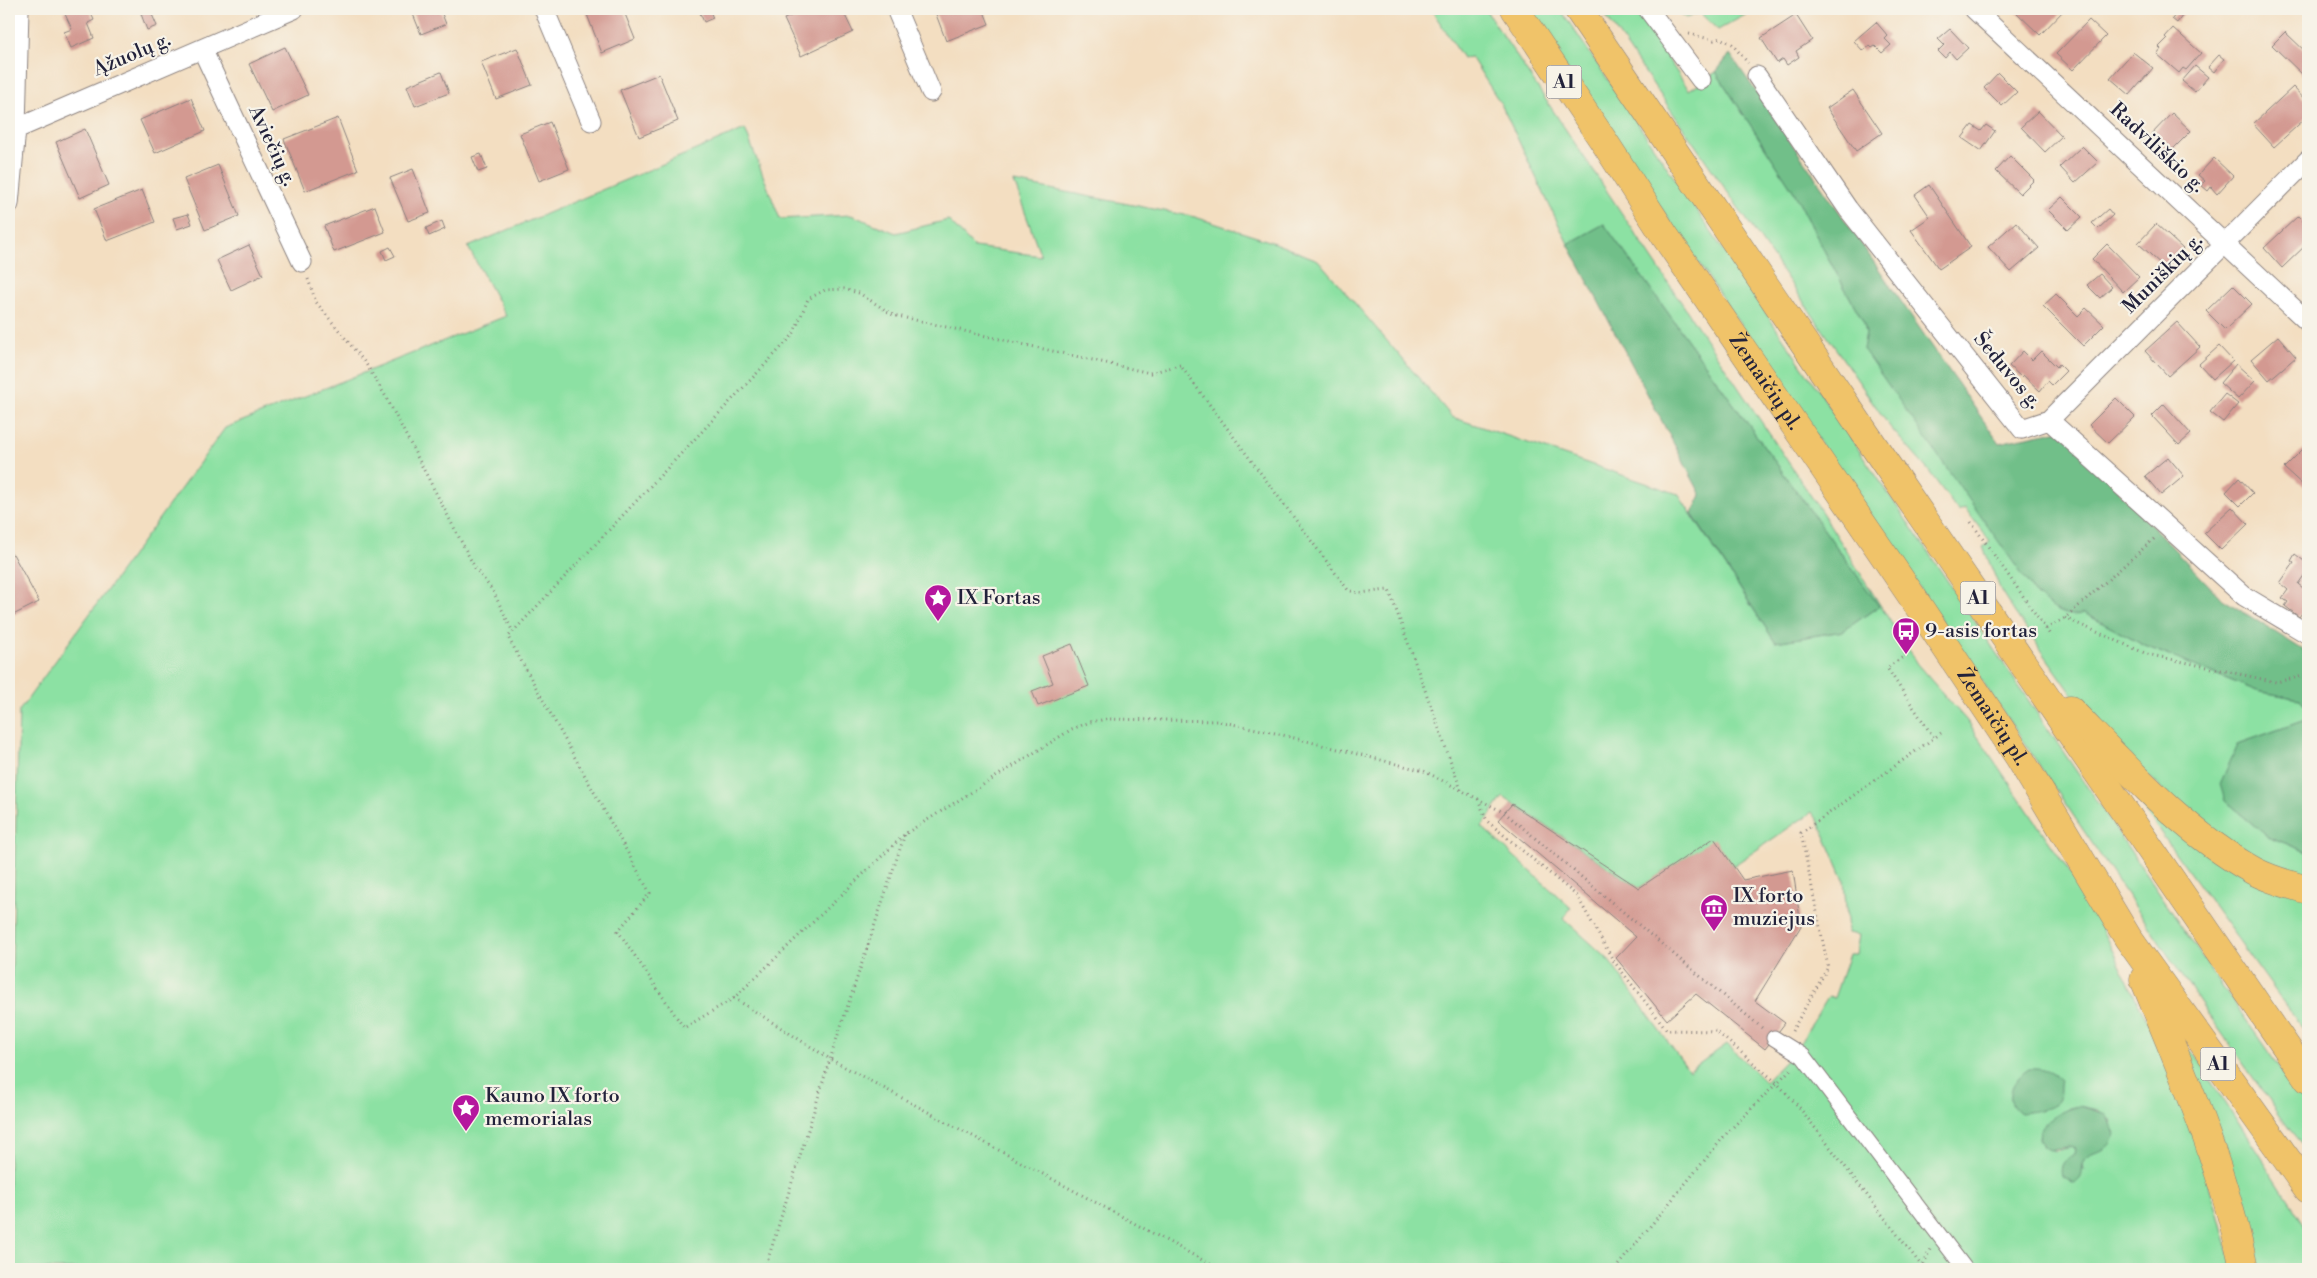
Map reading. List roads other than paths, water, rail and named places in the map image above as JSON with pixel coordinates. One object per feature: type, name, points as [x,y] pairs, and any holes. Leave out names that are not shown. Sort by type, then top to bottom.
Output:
[{"type":"highway","name":"Žemaičių pl.","points":[[1514,9],[1607,146],[1665,236],[1909,592],[2019,757],[2128,938],[2308,1189]]},
{"type":"highway","name":"A1","points":[[1578,9],[2308,1079]]},
{"type":"highway","points":[[2020,659],[2160,802],[2212,843],[2254,871],[2308,890]]},
{"type":"highway","points":[[2128,938],[2201,1117],[2221,1176],[2244,1269]]},
{"type":"street","points":[[9,204],[16,129],[18,9]]},
{"type":"street","name":"Ąžuolų g.","points":[[16,129],[294,9]]},
{"type":"street","points":[[544,9],[591,121]]},
{"type":"street","points":[[896,9],[931,92]]},
{"type":"street","points":[[1648,9],[1702,80]]},
{"type":"street","name":"Radviliškio g.","points":[[1974,9],[2308,322]]},
{"type":"street","name":"Aviečių g.","points":[[202,49],[302,262]]},
{"type":"street","name":"Šeduvos g.","points":[[1757,76],[1848,210],[2022,429],[2049,420],[2169,526],[2244,596],[2308,634]]},
{"type":"street","name":"Muniškių g.","points":[[2049,420],[2308,160]]},
{"type":"street","points":[[1779,1041],[1803,1056],[1965,1269]]},
{"type":"place","name":"IX Fortas","points":[[938,622]]},
{"type":"place","name":"9-asis fortas","points":[[1906,655]]},
{"type":"place","name":"IX forto muziejus","points":[[1714,932]]},
{"type":"place","name":"Kauno IX forto memorialas","points":[[466,1132]]}]
